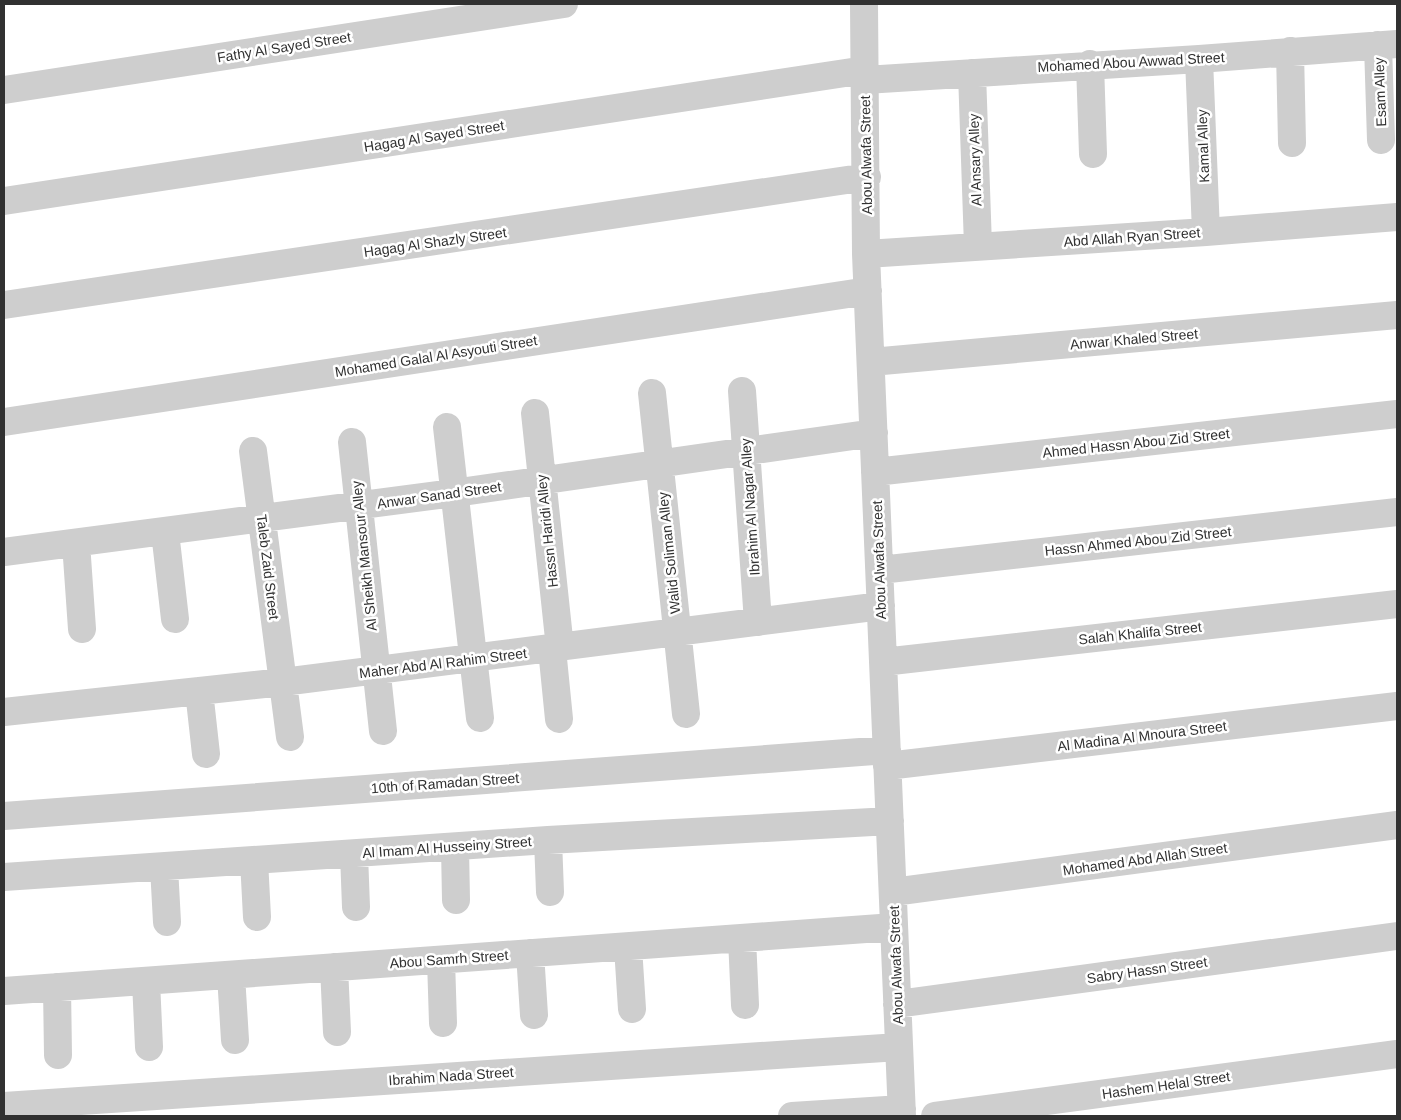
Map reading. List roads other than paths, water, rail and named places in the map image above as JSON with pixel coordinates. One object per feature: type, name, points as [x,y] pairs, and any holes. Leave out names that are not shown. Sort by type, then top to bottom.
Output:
[{"type":"street","name":"Fathy Al Sayed Street","points":[[4,90],[564,4]]},
{"type":"street","name":"Abou Alwafa Street","points":[[864,4],[866,254],[902,1112]]},
{"type":"street","name":"Mohamed Abou Awwad Street","points":[[865,75],[972,73],[1090,64],[1199,59],[1388,44]]},
{"type":"street","name":"Esam Alley","points":[[1381,140],[1388,44]]},
{"type":"street","points":[[1290,51],[1292,143]]},
{"type":"street","name":"Kamal Alley","points":[[1199,59],[1206,232]]},
{"type":"street","points":[[1090,64],[1093,154]]},
{"type":"street","name":"Al Ansary Alley","points":[[972,73],[978,246]]},
{"type":"street","name":"Hagag Al Sayed Street","points":[[4,201],[865,75]]},
{"type":"street","name":"Hagag Al Shazly Street","points":[[4,305],[866,177]]},
{"type":"street","name":"Abd Allah Ryan Street","points":[[866,254],[1206,232],[1397,217]]},
{"type":"street","name":"Mohamed Galal Al Asyouti Street","points":[[4,422],[868,291]]},
{"type":"street","name":"Anwar Khaled Street","points":[[871,362],[1397,316]]},
{"type":"street","name":"Ibrahim Al Nagar Alley","points":[[742,391],[758,622]]},
{"type":"street","name":"Walid Soliman Alley","points":[[652,393],[686,714]]},
{"type":"street","name":"Hassn Haridi Alley","points":[[535,413],[556,649],[559,719]]},
{"type":"street","name":"Ahmed Hassn Abou Zid Street","points":[[876,472],[1397,414]]},
{"type":"street","points":[[447,427],[480,718]]},
{"type":"street","name":"Anwar Sanad Street","points":[[4,552],[359,506],[874,433]]},
{"type":"street","name":"Al Sheikh Mansour Alley","points":[[352,442],[383,731]]},
{"type":"street","name":"Taleb Zaid Street","points":[[253,451],[290,737]]},
{"type":"street","name":"Hassn Ahmed Abou Zid Street","points":[[880,570],[1397,512]]},
{"type":"street","points":[[165,532],[174,619]]},
{"type":"street","points":[[76,543],[82,629]]},
{"type":"street","name":"Salah Khalifa Street","points":[[883,662],[1397,604]]},
{"type":"street","name":"Maher Abd Al Rahim Street","points":[[4,712],[377,671],[881,606]]},
{"type":"street","points":[[199,691],[206,754]]},
{"type":"street","name":"Al Madina Al Mnoura Street","points":[[887,758],[1397,706]]},
{"type":"street","name":"10th of Ramadan Street","points":[[4,816],[887,758]]},
{"type":"street","name":"Al Imam Al Husseiny Street","points":[[4,877],[548,840],[890,821]]},
{"type":"street","name":"Mohamed Abd Allah Street","points":[[893,892],[1397,825]]},
{"type":"street","points":[[548,840],[550,892]]},
{"type":"street","points":[[455,847],[456,900]]},
{"type":"street","points":[[354,854],[356,907]]},
{"type":"street","points":[[254,860],[257,917]]},
{"type":"street","points":[[164,867],[167,922]]},
{"type":"street","name":"Abou Samrh Street","points":[[4,991],[894,927]]},
{"type":"street","name":"Sabry Hassn Street","points":[[897,1004],[1397,936]]},
{"type":"street","points":[[742,938],[744,1005]]},
{"type":"street","points":[[628,946],[632,1009]]},
{"type":"street","points":[[530,954],[534,1015]]},
{"type":"street","points":[[440,960],[443,1023]]},
{"type":"street","points":[[334,968],[337,1032]]},
{"type":"street","points":[[231,975],[235,1040]]},
{"type":"street","points":[[146,981],[149,1048]]},
{"type":"street","points":[[57,987],[58,1055]]},
{"type":"street","name":"Ibrahim Nada Street","points":[[4,1106],[899,1046]]},
{"type":"street","name":"Hashem Helal Street","points":[[934,1116],[1397,1054]]},
{"type":"street","points":[[792,1116],[902,1112]]}]
